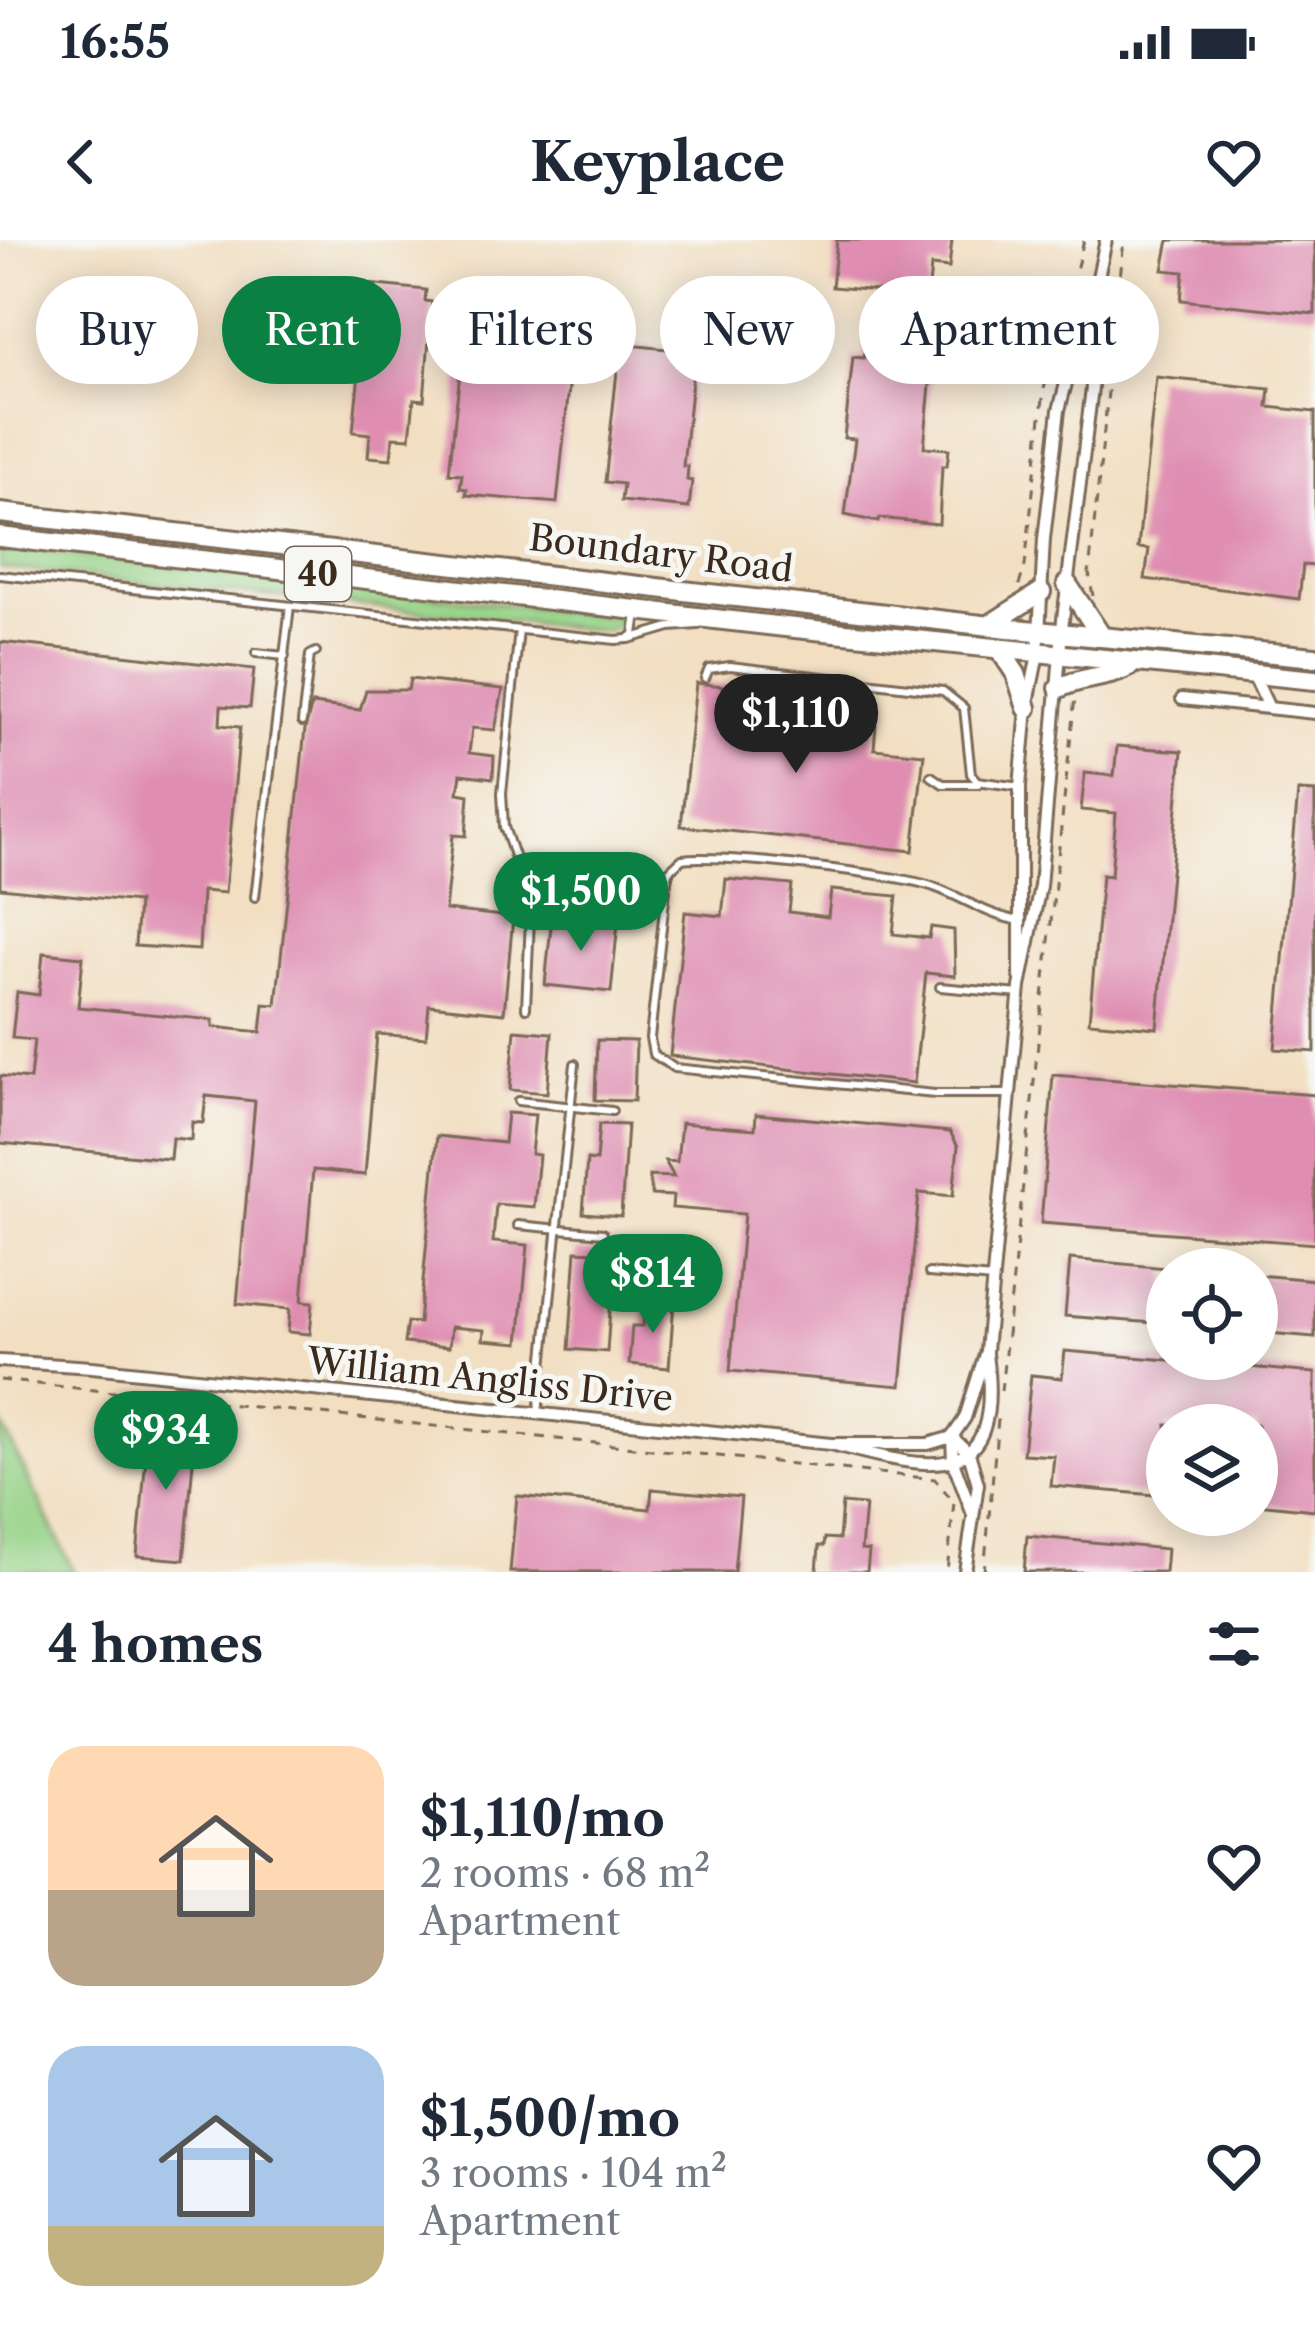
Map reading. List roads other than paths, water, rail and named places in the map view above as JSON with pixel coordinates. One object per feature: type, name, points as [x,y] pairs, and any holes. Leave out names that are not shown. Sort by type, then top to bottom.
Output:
[{"type":"main road","name":"Boundary Road","points":[[0,513],[1039,631],[1315,657]]},
{"type":"main road","name":"Boundary Road","points":[[0,537],[785,627],[1315,680]]},
{"type":"main road","points":[[635,584],[637,610]]},
{"type":"main road","points":[[1066,584],[1102,637]]},
{"type":"main road","points":[[991,625],[1040,592]]},
{"type":"main road","points":[[1000,650],[1016,674],[1027,708]]},
{"type":"main road","points":[[1068,689],[1082,677],[1120,672],[1134,664]]},
{"type":"street","points":[[1098,276],[1106,240]]},
{"type":"street","points":[[1020,990],[1020,787],[1059,410],[1066,384]]},
{"type":"street","points":[[969,1453],[986,1424],[986,1351],[1020,990],[1068,689],[1059,655],[1092,384]]},
{"type":"street","points":[[1253,674],[1269,708]]},
{"type":"street","points":[[1182,699],[1315,713]]},
{"type":"street","points":[[1020,787],[1049,789]]},
{"type":"street","points":[[972,1512],[953,1461],[952,1438],[965,1418],[986,1351]]},
{"type":"street","name":"William Angliss Drive","points":[[0,1361],[831,1444],[928,1444],[952,1438]]},
{"type":"street","points":[[952,1438],[969,1453],[978,1484],[965,1572]]},
{"type":"street","name":"William Angliss Drive","points":[[831,1444],[933,1465],[969,1453]]},
{"type":"lane","points":[[0,575],[628,639],[684,625],[751,631],[785,627]]},
{"type":"lane","points":[[256,897],[290,606]]},
{"type":"lane","points":[[628,639],[637,627],[637,610]]},
{"type":"lane","points":[[519,630],[502,793],[504,826],[526,890],[530,919],[526,1008]]},
{"type":"lane","points":[[302,722],[310,655],[316,652]]},
{"type":"lane","points":[[256,653],[285,656]]},
{"type":"lane","points":[[704,678],[709,669],[730,666],[943,691],[964,708],[971,773],[984,784]]},
{"type":"lane","points":[[931,776],[943,784],[1020,787]]},
{"type":"lane","points":[[1010,1094],[935,1094],[674,1068],[653,1054],[650,1038],[667,880],[682,859],[733,860],[933,886],[992,916],[1034,922]]},
{"type":"lane","points":[[940,987],[1020,990]]},
{"type":"lane","points":[[538,1414],[575,1064]]},
{"type":"lane","points":[[518,1102],[612,1111]]},
{"type":"lane","points":[[518,1225],[604,1233]]},
{"type":"lane","points":[[929,1273],[992,1279]]}]
